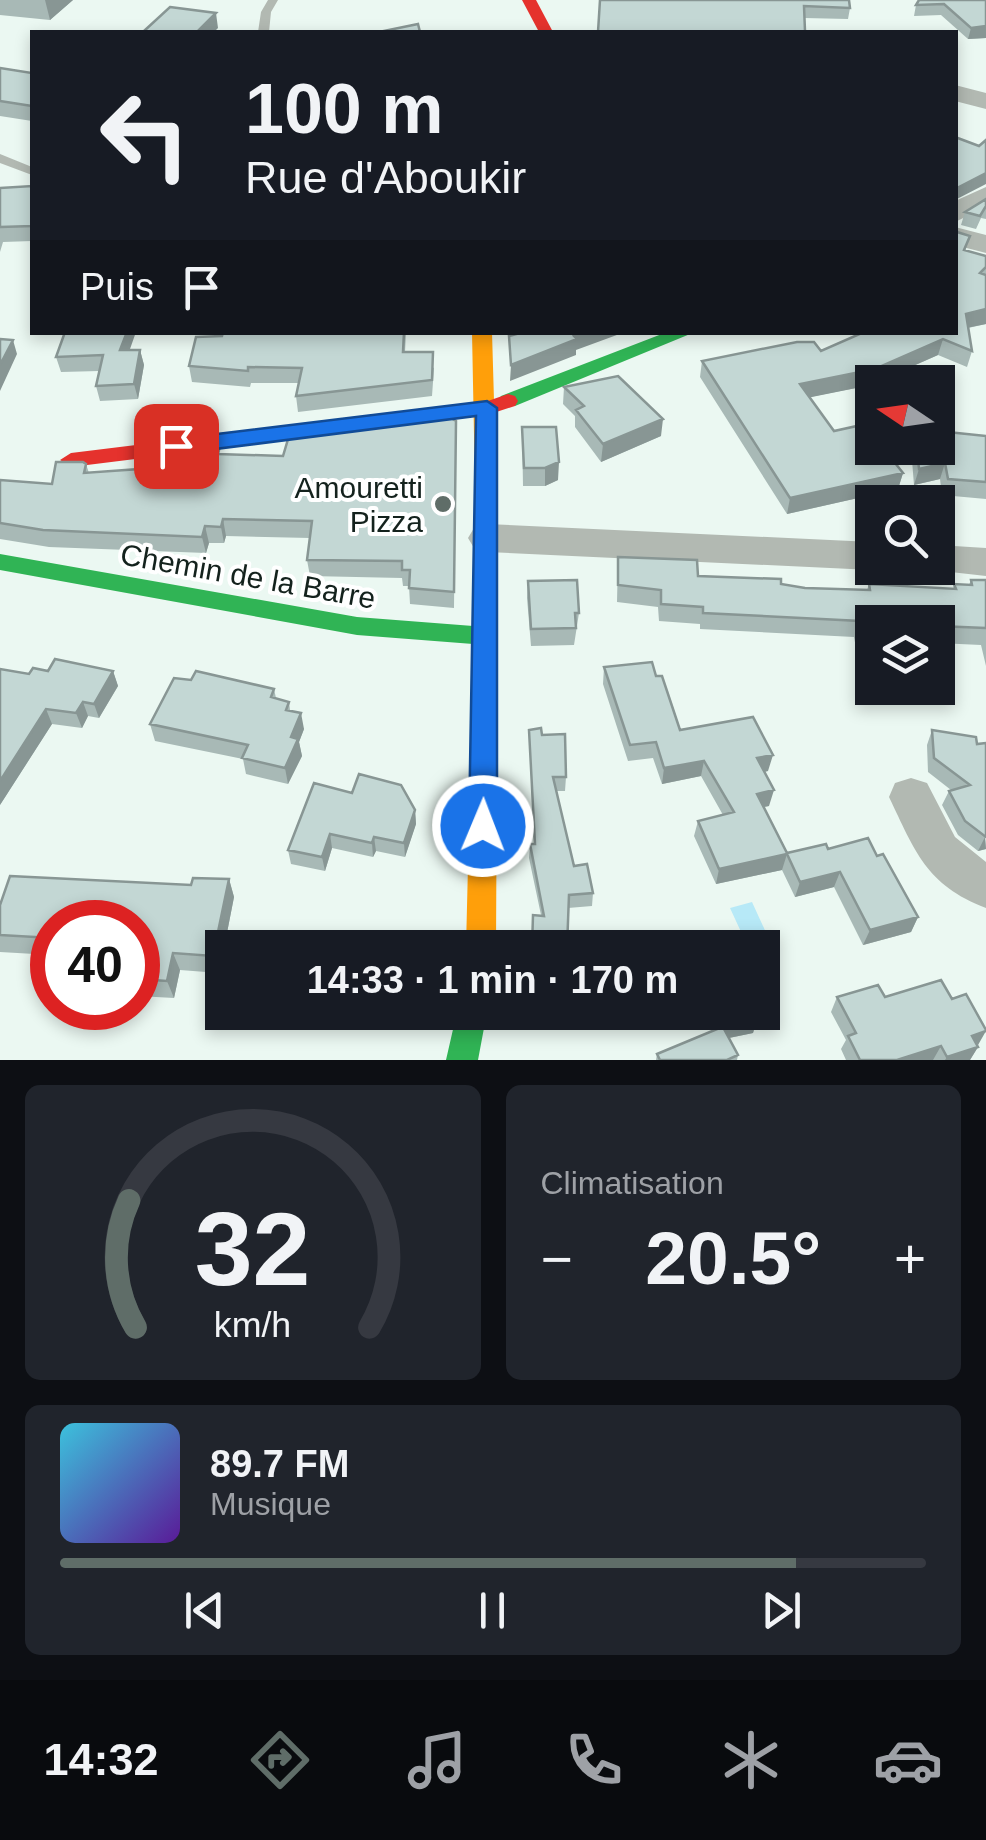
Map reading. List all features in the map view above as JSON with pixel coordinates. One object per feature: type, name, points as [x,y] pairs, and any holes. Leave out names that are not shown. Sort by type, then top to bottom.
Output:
[{"type":"street","points":[[529,0],[545,30]]},
{"type":"street","points":[[958,94],[986,101]]},
{"type":"street","points":[[958,211],[986,195]]},
{"type":"street","points":[[958,237],[986,244]]},
{"type":"street","points":[[481,930],[487,538],[487,408],[482,335]]},
{"type":"street","points":[[72,460],[487,408],[679,335]]},
{"type":"street","points":[[487,538],[855,555]]},
{"type":"street","points":[[955,561],[986,562]]},
{"type":"street","name":"Chemin de la Barre","points":[[0,562],[371,628],[486,636]]},
{"type":"street","points":[[911,797],[939,852],[986,886]]},
{"type":"street","points":[[462,1060],[468,1030]]},
{"type":"lane","points":[[263,30],[266,12],[274,0]]},
{"type":"lane","points":[[0,158],[30,170]]},
{"type":"water","points":[[752,902],[765,930],[740,930],[730,908]]},
{"type":"building","points":[[600,0],[849,0],[850,8],[804,6],[805,30],[598,30]]},
{"type":"building","points":[[919,0],[986,0],[986,26],[971,28],[944,4],[916,5]]},
{"type":"building","points":[[170,7],[216,13],[199,30],[145,30]]},
{"type":"building","points":[[418,24],[420,30],[389,30]]},
{"type":"building","points":[[0,68],[30,73],[30,106],[0,101]]},
{"type":"building","points":[[958,138],[979,146],[986,140],[986,173],[958,187]]},
{"type":"building","points":[[30,186],[30,226],[0,227],[0,188]]},
{"type":"building","points":[[986,199],[980,216],[965,212]]},
{"type":"building","points":[[958,232],[970,236],[964,250],[986,256],[986,267],[980,273],[986,275],[986,309],[966,314],[972,351],[943,339],[884,365],[855,365],[855,373],[800,384],[834,431],[855,426],[855,465],[897,465],[903,473],[790,498],[702,361],[814,342],[821,351],[857,335],[958,335]]},
{"type":"building","points":[[64,335],[126,335],[120,350],[140,350],[134,384],[96,386],[103,355],[56,357]]},
{"type":"building","points":[[404,335],[403,352],[433,352],[432,380],[296,396],[302,368],[248,367],[248,371],[189,366],[196,337]]},
{"type":"building","points":[[576,335],[577,339],[511,365],[509,336]]},
{"type":"building","points":[[0,339],[13,340],[0,365]]},
{"type":"building","points":[[618,376],[663,419],[603,444],[576,410],[584,406],[564,387]]},
{"type":"building","points":[[447,416],[456,421],[454,592],[409,588],[410,570],[402,570],[402,561],[307,560],[312,521],[223,519],[221,527],[205,526],[202,537],[43,530],[0,523],[0,480],[52,484],[56,462],[83,462],[84,473],[139,469],[141,456],[219,450],[218,454],[283,456],[289,436]]},
{"type":"building","points":[[522,427],[556,427],[559,462],[545,468],[524,468]]},
{"type":"building","points":[[955,433],[986,436],[986,482],[948,479],[945,465],[955,465]]},
{"type":"building","points":[[618,557],[697,560],[698,576],[781,579],[781,584],[805,588],[870,590],[869,585],[886,585],[956,589],[955,584],[972,585],[971,580],[986,580],[986,628],[955,627],[955,605],[855,605],[855,621],[703,613],[703,607],[661,604],[661,590],[618,585]]},
{"type":"building","points":[[577,580],[576,628],[531,629],[528,581]]},
{"type":"building","points":[[55,659],[113,671],[94,704],[83,702],[76,713],[46,709],[0,781],[0,669],[29,674],[33,668],[48,671]]},
{"type":"building","points":[[652,662],[656,676],[662,676],[680,730],[753,717],[773,755],[757,758],[774,790],[757,794],[787,853],[826,844],[828,849],[868,838],[877,856],[883,854],[918,917],[870,930],[840,872],[800,882],[787,854],[719,869],[698,821],[734,812],[704,761],[664,768],[656,742],[630,745],[604,667]]},
{"type":"building","points":[[196,671],[274,689],[271,697],[289,702],[286,710],[301,713],[291,737],[298,739],[285,768],[242,758],[248,745],[150,724],[174,678],[191,680]]},
{"type":"building","points":[[541,728],[542,735],[565,734],[566,777],[553,777],[574,866],[587,864],[593,893],[569,895],[568,930],[533,930],[533,915],[544,916],[530,844],[535,844],[529,730]]},
{"type":"building","points":[[932,730],[976,737],[977,744],[986,743],[986,837],[965,821],[949,791],[970,785],[934,758]]},
{"type":"building","points":[[359,774],[401,785],[415,810],[404,843],[374,837],[372,843],[330,834],[322,857],[288,850],[314,783],[352,793]]},
{"type":"building","points":[[10,876],[191,885],[193,878],[229,879],[218,930],[205,930],[205,955],[173,953],[167,981],[160,981],[160,900],[30,900],[30,937],[0,935],[0,905]]},
{"type":"building","points":[[941,980],[952,999],[966,994],[986,1030],[972,1036],[978,1047],[947,1057],[941,1046],[897,1060],[860,1060],[848,1036],[856,1033],[837,997],[878,985],[885,997]]},
{"type":"building","points":[[715,1030],[725,1030],[738,1055],[727,1060],[660,1060],[657,1054]]},
{"type":"traffic: fast","points":[[508,401],[678,335]]},
{"type":"traffic: fast","points":[[0,562],[357,626],[486,636]]},
{"type":"traffic: fast","points":[[462,1060],[468,1030]]},
{"type":"traffic: slow","points":[[481,930],[487,538],[482,335]]},
{"type":"traffic: jam","points":[[529,0],[545,30]]},
{"type":"traffic: jam","points":[[71,460],[487,408],[508,401]]},
{"type":"place","name":"Amouretti Pizza","points":[[443,504]]},
{"type":"route","points":[[176,446],[487,408],[483,826]]}]
